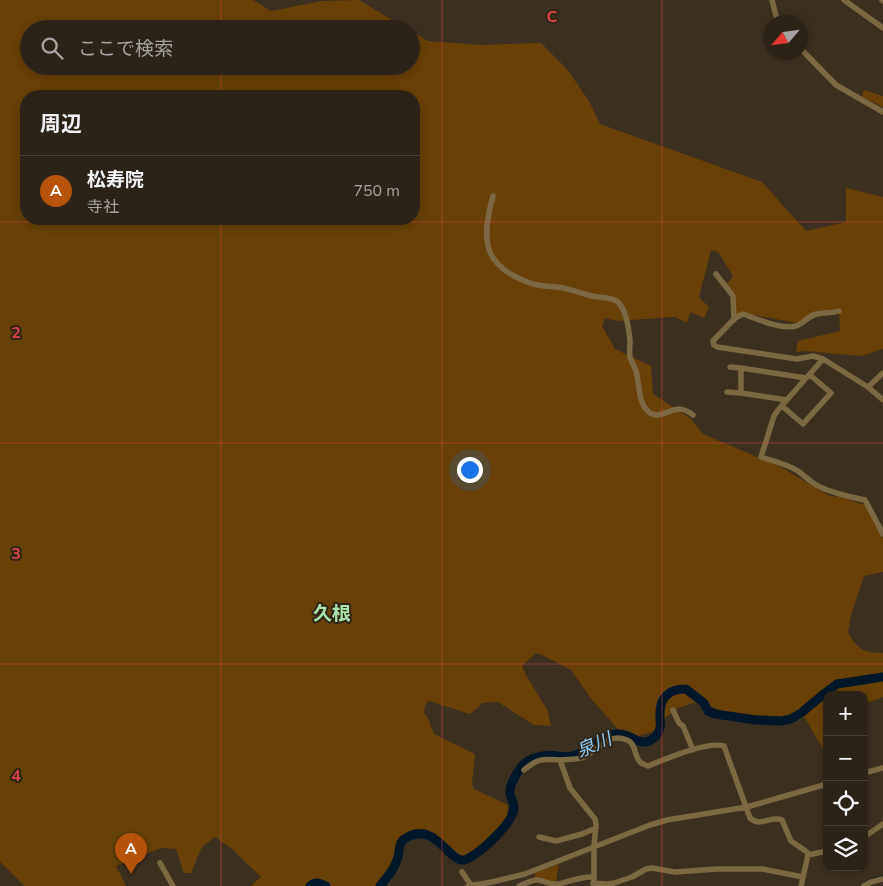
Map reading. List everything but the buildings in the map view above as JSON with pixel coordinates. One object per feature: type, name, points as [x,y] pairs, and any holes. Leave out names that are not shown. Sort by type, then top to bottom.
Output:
[{"type":"street","points":[[772,0],[776,15]]},
{"type":"street","points":[[844,0],[883,28]]},
{"type":"street","points":[[808,56],[836,85],[883,112]]},
{"type":"street","points":[[493,196],[486,242],[496,263],[504,271],[531,284],[564,288],[597,298],[614,299],[618,302],[625,315],[630,341],[630,356],[645,406],[650,413],[657,415],[679,409],[686,410],[693,415]]},
{"type":"street","points":[[716,274],[733,296],[734,320]]},
{"type":"street","points":[[839,311],[816,314],[793,327],[777,325],[743,314],[734,320],[713,341],[714,345],[797,359],[814,356],[823,359],[868,387],[883,400]]},
{"type":"street","points":[[823,359],[774,416],[761,457],[798,471],[819,487],[842,496],[865,500],[883,534]]},
{"type":"street","points":[[730,367],[808,376],[831,393],[802,424],[782,406]]},
{"type":"street","points":[[741,368],[741,393]]},
{"type":"street","points":[[868,387],[883,372]]},
{"type":"street","points":[[727,392],[787,400]]},
{"type":"street","points":[[673,710],[679,723],[683,726],[693,750]]},
{"type":"street","points":[[524,770],[533,762],[543,759],[582,758],[601,740],[625,739],[630,741],[640,763],[648,766],[693,750],[718,744],[724,746],[750,818],[754,822],[776,818],[782,820],[791,841],[807,852],[802,886]]},
{"type":"street","points":[[560,760],[570,788],[595,819],[593,882]]},
{"type":"street","points":[[868,772],[883,768]]},
{"type":"street","points":[[462,872],[470,886],[500,883],[650,825],[667,820],[746,807],[823,785]]},
{"type":"street","points":[[868,834],[883,824]]},
{"type":"street","points":[[539,837],[556,841],[596,828]]},
{"type":"street","points":[[808,855],[823,852]]},
{"type":"street","points":[[160,863],[173,886]]},
{"type":"street","points":[[520,886],[530,881],[538,880],[547,884],[558,885],[589,877],[593,882],[607,884],[632,877],[646,869],[652,868],[675,872],[717,869],[762,869],[803,877]]},
{"type":"street","points":[[864,886],[883,879]]},
{"type":"shaded area","points":[[0,0],[253,0],[271,11],[322,1],[359,0],[392,20],[20,20],[20,75],[420,75],[420,36],[428,41],[480,45],[541,43],[567,69],[589,101],[600,124],[762,182],[806,231],[846,222],[846,188],[883,197],[883,349],[861,356],[806,351],[796,352],[798,341],[840,331],[839,311],[797,323],[743,313],[735,315],[735,297],[726,285],[733,276],[718,252],[711,250],[699,297],[709,307],[704,318],[690,312],[687,323],[675,317],[617,321],[605,318],[602,326],[615,349],[651,366],[653,394],[690,418],[703,434],[779,466],[830,496],[842,497],[867,506],[883,539],[883,572],[864,576],[851,615],[848,632],[861,649],[883,653],[883,697],[868,703],[868,691],[823,691],[823,749],[805,718],[757,715],[735,716],[710,706],[693,703],[678,708],[665,718],[654,731],[636,737],[620,731],[592,700],[571,670],[536,653],[522,666],[548,711],[551,726],[534,725],[498,702],[482,703],[470,714],[429,701],[425,705],[424,713],[434,734],[475,754],[472,784],[474,789],[508,805],[507,817],[493,841],[467,859],[455,857],[434,835],[417,831],[400,839],[389,875],[380,886],[326,886],[315,881],[309,886],[250,886],[261,877],[232,849],[215,837],[202,847],[191,873],[184,873],[176,849],[161,848],[116,866],[126,886],[25,886],[0,862]]},
{"type":"shaded area","points":[[864,90],[883,96],[883,107],[862,97]]},
{"type":"shaded area","points":[[559,864],[556,882],[535,878],[535,873]]},
{"type":"waterway","name":"泉川","points":[[380,886],[391,873],[398,857],[400,844],[406,838],[417,834],[426,835],[461,860],[473,856],[488,844],[503,829],[513,814],[514,807],[510,790],[515,777],[525,763],[545,756],[573,756],[614,734],[624,735],[643,742],[652,739],[660,728],[660,710],[663,700],[674,691],[686,689],[704,703],[708,711],[715,714],[756,720],[781,721],[791,719],[801,713],[837,684],[883,677]]},
{"type":"waterway","points":[[861,886],[868,880],[883,876]]},
{"type":"waterway","name":"泉川","points":[[310,886],[314,883],[326,886]]},
{"type":"place","name":"松寿院","points":[[131,874]]},
{"type":"district","name":"久根","points":[[332,613]]}]
